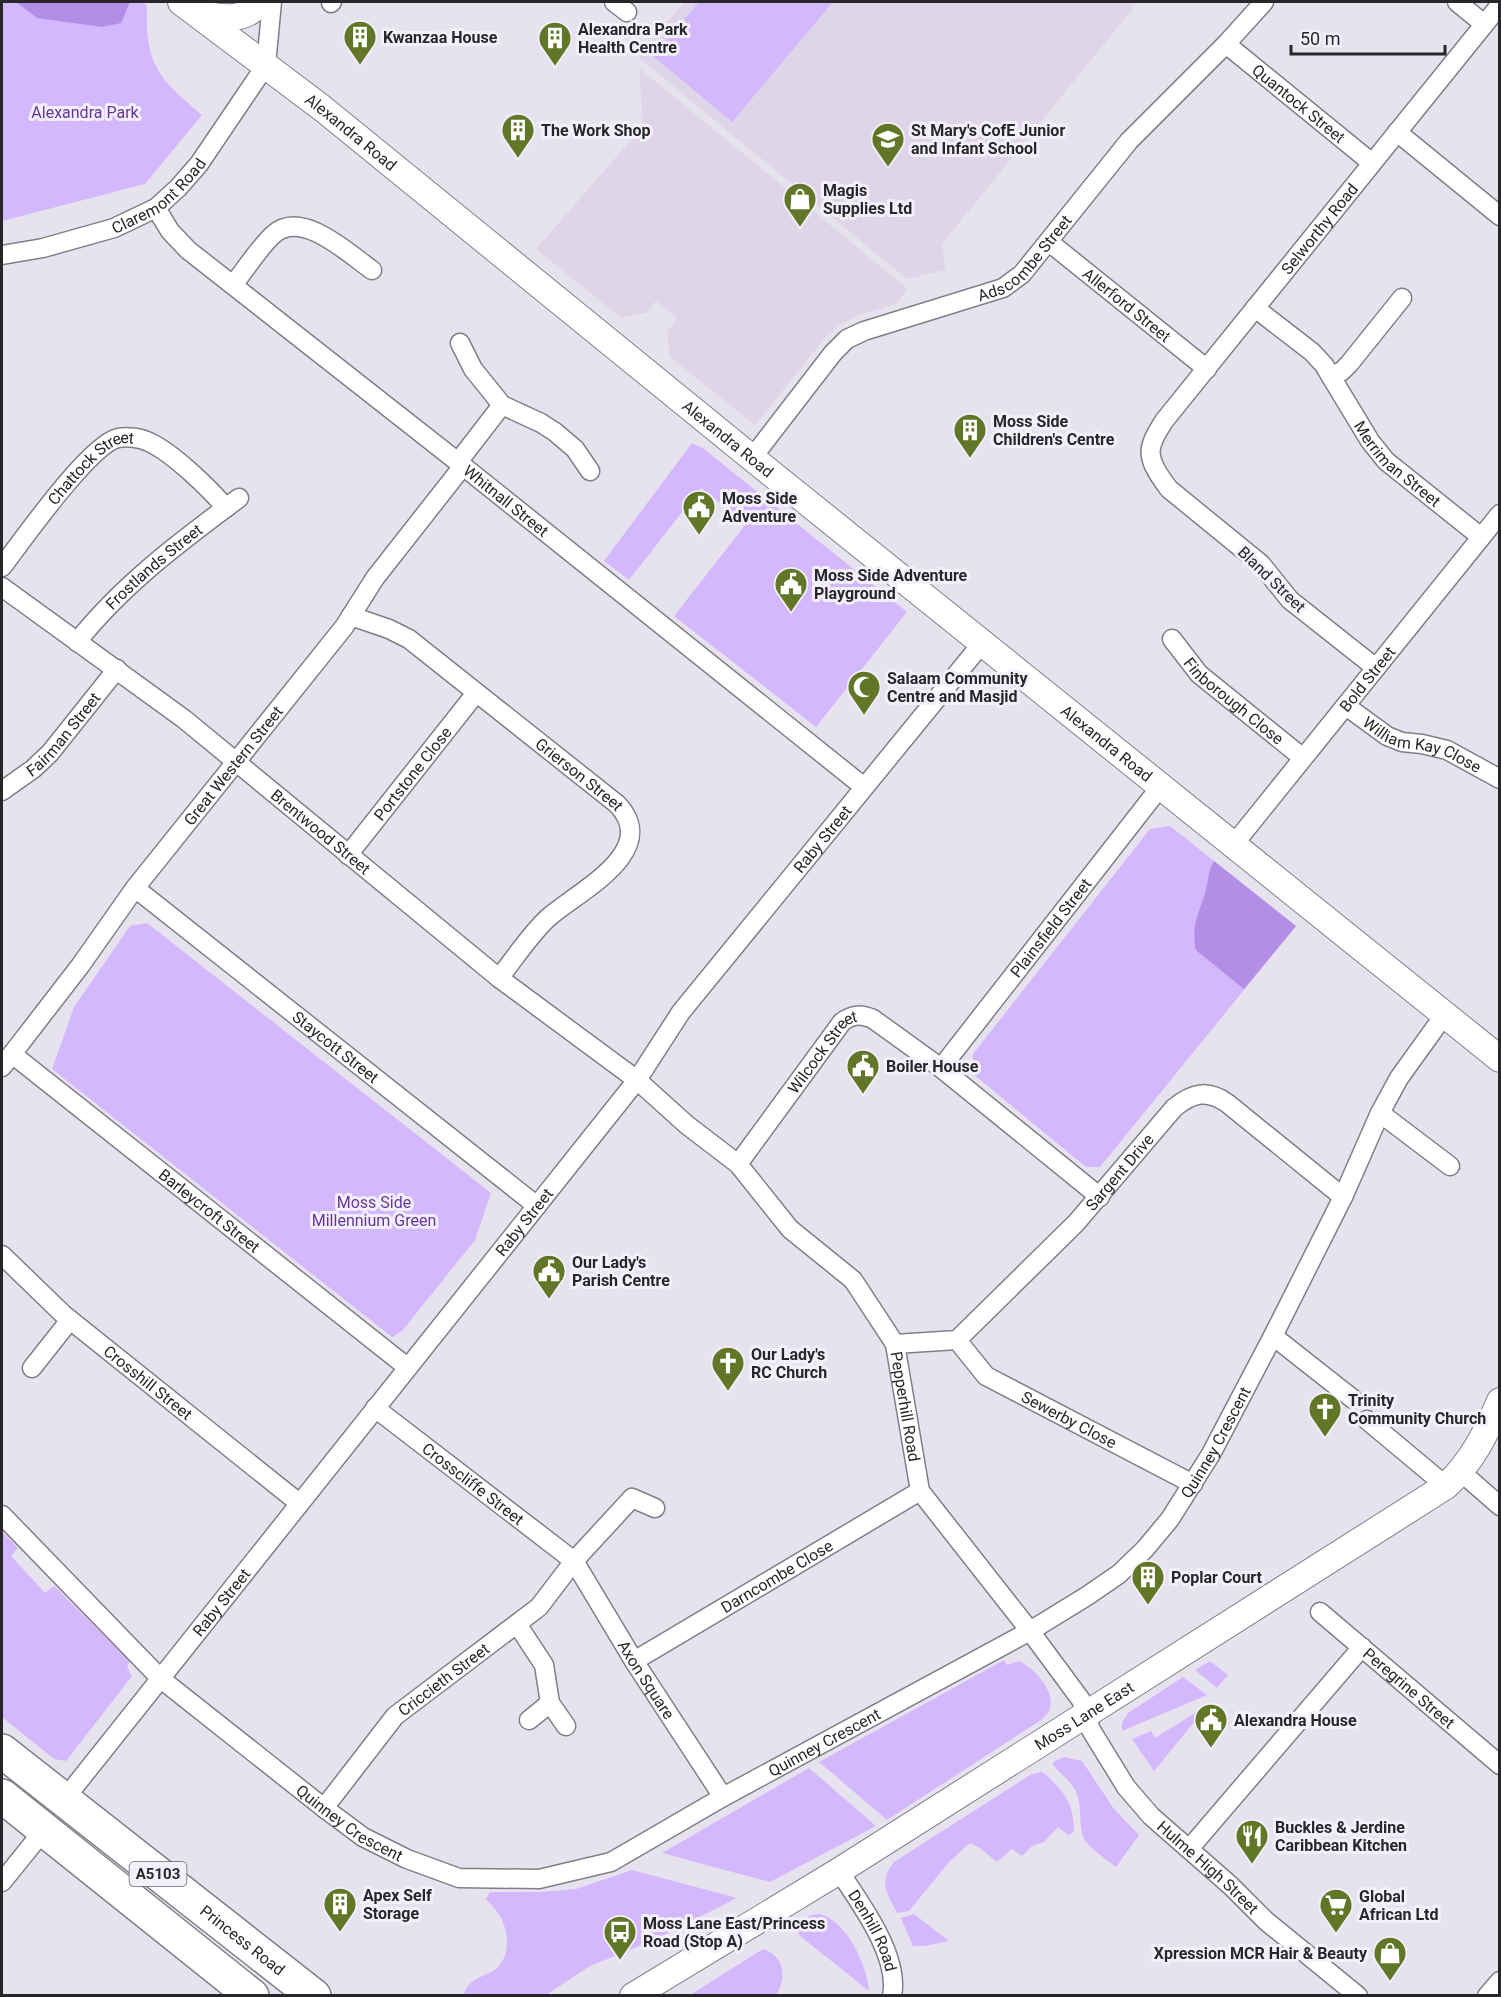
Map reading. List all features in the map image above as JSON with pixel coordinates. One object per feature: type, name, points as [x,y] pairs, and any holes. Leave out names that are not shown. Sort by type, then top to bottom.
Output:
[{"type":"highway","name":"Princess Road","points":[[2,1751],[63,1801],[314,1995]]},
{"type":"highway","name":"A5103","points":[[2,1796],[252,1995]]},
{"type":"street","points":[[189,7],[216,17],[243,16],[260,2]]},
{"type":"street","points":[[266,65],[272,2]]},
{"type":"street","name":"Adscombe Street","points":[[752,458],[833,353],[847,339],[864,331],[1003,288],[1022,274],[1129,141],[1226,44],[1264,2]]},
{"type":"street","points":[[1456,2],[1484,24]]},
{"type":"street","name":"Selworthy Road","points":[[1151,456],[1151,445],[1164,422],[1500,5]]},
{"type":"street","name":"Alexandra Road","points":[[189,7],[322,108],[752,458],[1500,1059]]},
{"type":"street","name":"Quantock Street","points":[[1226,44],[1372,163]]},
{"type":"street","name":"Claremont Road","points":[[2,255],[43,248],[93,235],[135,219],[156,208],[199,164],[266,65]]},
{"type":"street","points":[[1397,132],[1500,216]]},
{"type":"street","name":"Whitnall Street","points":[[156,208],[170,231],[188,250],[461,464],[864,787]]},
{"type":"street","points":[[233,285],[274,233],[287,226],[314,231],[331,239],[372,270]]},
{"type":"street","name":"Allerford Street","points":[[1049,242],[1207,369]]},
{"type":"street","points":[[1331,377],[1349,364],[1401,297]]},
{"type":"street","name":"Merriman Street","points":[[1255,308],[1324,365],[1370,441],[1386,462],[1481,537]]},
{"type":"street","points":[[460,343],[473,369],[501,405],[555,432],[575,449],[590,471]]},
{"type":"street","name":"Great Western Street","points":[[7,1060],[80,966],[135,888],[351,616],[375,578],[461,464],[501,405]]},
{"type":"street","name":"Chattock Street","points":[[2,567],[83,464],[100,448],[116,438],[131,438],[148,442],[166,453],[213,492],[232,503]]},
{"type":"street","name":"Bland Street","points":[[1151,456],[1158,474],[1169,489],[1261,564],[1290,600],[1376,668]]},
{"type":"street","name":"Frostlands Street","points":[[77,642],[153,563],[232,503]]},
{"type":"street","name":"Bold Street","points":[[1234,844],[1500,514]]},
{"type":"street","name":"Brentwood Street","points":[[2,587],[184,720],[499,978],[637,1080]]},
{"type":"street","name":"Grierson Street","points":[[351,616],[389,629],[409,639],[617,804],[626,813],[630,822],[629,842],[620,860],[548,918],[499,978]]},
{"type":"street","name":"Finborough Close","points":[[1172,639],[1198,674],[1303,758]]},
{"type":"street","name":"Raby Street","points":[[63,1801],[406,1367],[637,1080],[681,1012],[983,642]]},
{"type":"street","name":"Fairman Street","points":[[2,791],[33,770],[50,753],[117,669]]},
{"type":"street","name":"Portstone Close","points":[[348,855],[476,693]]},
{"type":"street","name":"William Kay Close","points":[[1346,705],[1387,736],[1402,742],[1447,750],[1500,779]]},
{"type":"street","name":"Plainsfield Street","points":[[941,1068],[1161,786]]},
{"type":"street","name":"Staycott Street","points":[[135,888],[537,1206]]},
{"type":"street","name":"Quinney Crescent","points":[[2,1515],[161,1679],[363,1837],[407,1859],[459,1878],[539,1880],[611,1862],[723,1797],[1030,1631],[1088,1596],[1119,1574],[1145,1549],[1170,1519],[1211,1454],[1274,1336],[1343,1197],[1380,1113],[1399,1078],[1445,1014]]},
{"type":"street","name":"Wilcock Street","points":[[738,1164],[842,1022],[851,1016],[862,1015],[873,1019],[941,1068],[1100,1197]]},
{"type":"street","name":"Barleycroft Street","points":[[7,1060],[406,1367]]},
{"type":"street","name":"Pepperhill Road","points":[[637,1080],[687,1125],[738,1164],[790,1229],[853,1281],[895,1344],[920,1491],[1081,1700],[1086,1716]]},
{"type":"street","name":"Sargent Drive","points":[[957,1340],[1036,1265],[1100,1197],[1174,1108],[1184,1099],[1196,1094],[1208,1093],[1227,1103],[1343,1197]]},
{"type":"street","points":[[1380,1113],[1450,1166]]},
{"type":"street","name":"Crosshill Street","points":[[2,1255],[70,1320],[299,1503]]},
{"type":"street","points":[[32,1368],[70,1320]]},
{"type":"street","points":[[1274,1336],[1353,1399]]},
{"type":"street","points":[[895,1344],[957,1340]]},
{"type":"street","name":"Sewerby Close","points":[[957,1340],[986,1376],[1193,1484]]},
{"type":"street","name":"Moss Lane East","points":[[633,1995],[839,1871],[1086,1716],[1454,1479],[1480,1444],[1500,1401]]},
{"type":"street","name":"Crosscliffe Street","points":[[375,1408],[574,1561]]},
{"type":"street","points":[[1367,1420],[1454,1479],[1500,1506]]},
{"type":"street","name":"Darncombe Close","points":[[634,1661],[920,1491]]},
{"type":"street","name":"Criccieth Street","points":[[324,1808],[395,1716],[539,1607],[574,1561],[632,1498],[655,1508]]},
{"type":"street","name":"Axon Square","points":[[574,1561],[634,1661],[723,1797]]},
{"type":"street","name":"Peregrine Street","points":[[1320,1612],[1500,1765]]},
{"type":"street","points":[[517,1624],[544,1665],[550,1703],[566,1726]]},
{"type":"street","points":[[1189,1849],[1362,1647]]},
{"type":"street","points":[[529,1720],[550,1703]]},
{"type":"street","name":"Hulme High Street","points":[[1086,1716],[1091,1731],[1134,1798],[1151,1816],[1273,1927],[1358,1995]]},
{"type":"street","points":[[2,1882],[44,1830]]},
{"type":"street","name":"Denhill Road","points":[[839,1871],[878,1934],[893,1973],[892,1995]]},
{"type":"street","points":[[1487,1995],[1500,1981]]},
{"type":"shaded area","points":[[16,2],[130,2],[121,23],[102,27],[37,18]]},
{"type":"shaded area","name":"St Mary's CofE Junior and Infant School","points":[[684,2],[1138,2],[942,244],[946,270],[907,279],[638,57]]},
{"type":"shaded area","points":[[639,68],[908,289],[896,304],[861,314],[838,326],[825,338],[755,425],[670,357],[667,332],[677,318],[666,309],[656,301],[646,313],[620,317],[536,249],[643,126]]},
{"type":"shaded area","points":[[1214,861],[1296,926],[1244,989],[1195,947],[1196,923]]},
{"type":"green space","name":"Alexandra Park","points":[[2,2],[142,2],[147,5],[149,42],[157,68],[175,90],[202,115],[145,184],[2,221]]},
{"type":"green space","points":[[699,2],[833,2],[732,122],[653,56]]},
{"type":"green space","points":[[692,443],[704,449],[907,612],[816,727],[674,616],[746,524],[701,488],[629,580],[604,561]]},
{"type":"green space","points":[[1170,826],[1296,926],[1100,1167],[1086,1167],[973,1074],[973,1054],[1150,829]]},
{"type":"green space","name":"Moss Side Millennium Green","points":[[147,923],[491,1193],[475,1240],[402,1331],[392,1337],[52,1069],[74,1007],[130,926]]},
{"type":"green space","points":[[2,1532],[18,1548],[11,1556],[45,1593],[54,1586],[130,1661],[127,1667],[132,1676],[66,1761],[54,1759],[2,1717]]},
{"type":"green space","points":[[1004,1660],[1007,1665],[1019,1661],[1042,1680],[1051,1701],[1048,1713],[1041,1720],[887,1820],[819,1762]]},
{"type":"green space","points":[[1210,1661],[1228,1675],[1217,1688],[1195,1670]]},
{"type":"green space","points":[[1183,1677],[1207,1695],[1122,1731],[1122,1723],[1128,1713]]},
{"type":"green space","points":[[1209,1704],[1154,1771],[1132,1739],[1151,1731],[1155,1738]]},
{"type":"green space","points":[[1064,1757],[1082,1761],[1114,1809],[1139,1835],[1116,1867],[1094,1850],[1084,1838],[1079,1800],[1075,1789],[1053,1765],[1053,1762]]},
{"type":"green space","points":[[809,1768],[876,1826],[770,1882],[662,1853]]},
{"type":"green space","points":[[1041,1772],[1058,1787],[1067,1799],[1074,1822],[1074,1832],[1068,1835],[1058,1827],[1044,1842],[1032,1846],[1022,1856],[1012,1849],[997,1862],[970,1843],[950,1861],[909,1911],[897,1913],[887,1893],[885,1882],[894,1862],[1030,1775]]},
{"type":"green space","points":[[632,1870],[737,1898],[654,1940],[590,1966],[546,1995],[464,1995],[471,1983],[498,1967],[506,1953],[505,1928],[498,1913],[486,1899],[490,1892],[576,1889]]},
{"type":"green space","points":[[819,1914],[829,1918],[847,1934],[860,1957],[869,1991],[800,1936],[795,1926],[811,1915]]},
{"type":"green space","points":[[914,1914],[949,1941],[913,1946],[901,1918]]},
{"type":"green space","points":[[763,1949],[776,1957],[782,1968],[782,1982],[776,1995],[690,1995]]},
{"type":"place","name":"Kwanzaa House","points":[[360,66]]},
{"type":"place","name":"Alexandra Park Health Centre","points":[[555,67]]},
{"type":"place","name":"The Work Shop","points":[[518,159]]},
{"type":"place","name":"St Mary's CofE Junior and Infant School","points":[[888,168]]},
{"type":"place","name":"Magis Supplies Ltd","points":[[800,228]]},
{"type":"place","name":"Moss Side Children's Centre","points":[[970,459]]},
{"type":"place","name":"Moss Side Adventure","points":[[699,536]]},
{"type":"place","name":"Moss Side Adventure Playground","points":[[791,613]]},
{"type":"place","name":"Salaam Community Centre and Masjid","points":[[864,716]]},
{"type":"place","name":"Boiler House","points":[[863,1095]]},
{"type":"place","name":"Our Lady's Parish Centre","points":[[549,1300]]},
{"type":"place","name":"Our Lady's RC Church","points":[[728,1392]]},
{"type":"place","name":"Trinity Community Church","points":[[1325,1438]]},
{"type":"place","name":"Poplar Court","points":[[1148,1606]]},
{"type":"place","name":"Alexandra House","points":[[1211,1749]]},
{"type":"place","name":"Buckles & Jerdine Caribbean Kitchen","points":[[1252,1865]]},
{"type":"place","name":"Apex Self Storage","points":[[340,1933]]},
{"type":"place","name":"Global African Ltd","points":[[1336,1934]]},
{"type":"place","name":"Moss Lane East/Princess Road (Stop A)","points":[[620,1961]]},
{"type":"place","name":"Xpression MCR Hair & Beauty","points":[[1390,1982]]}]
